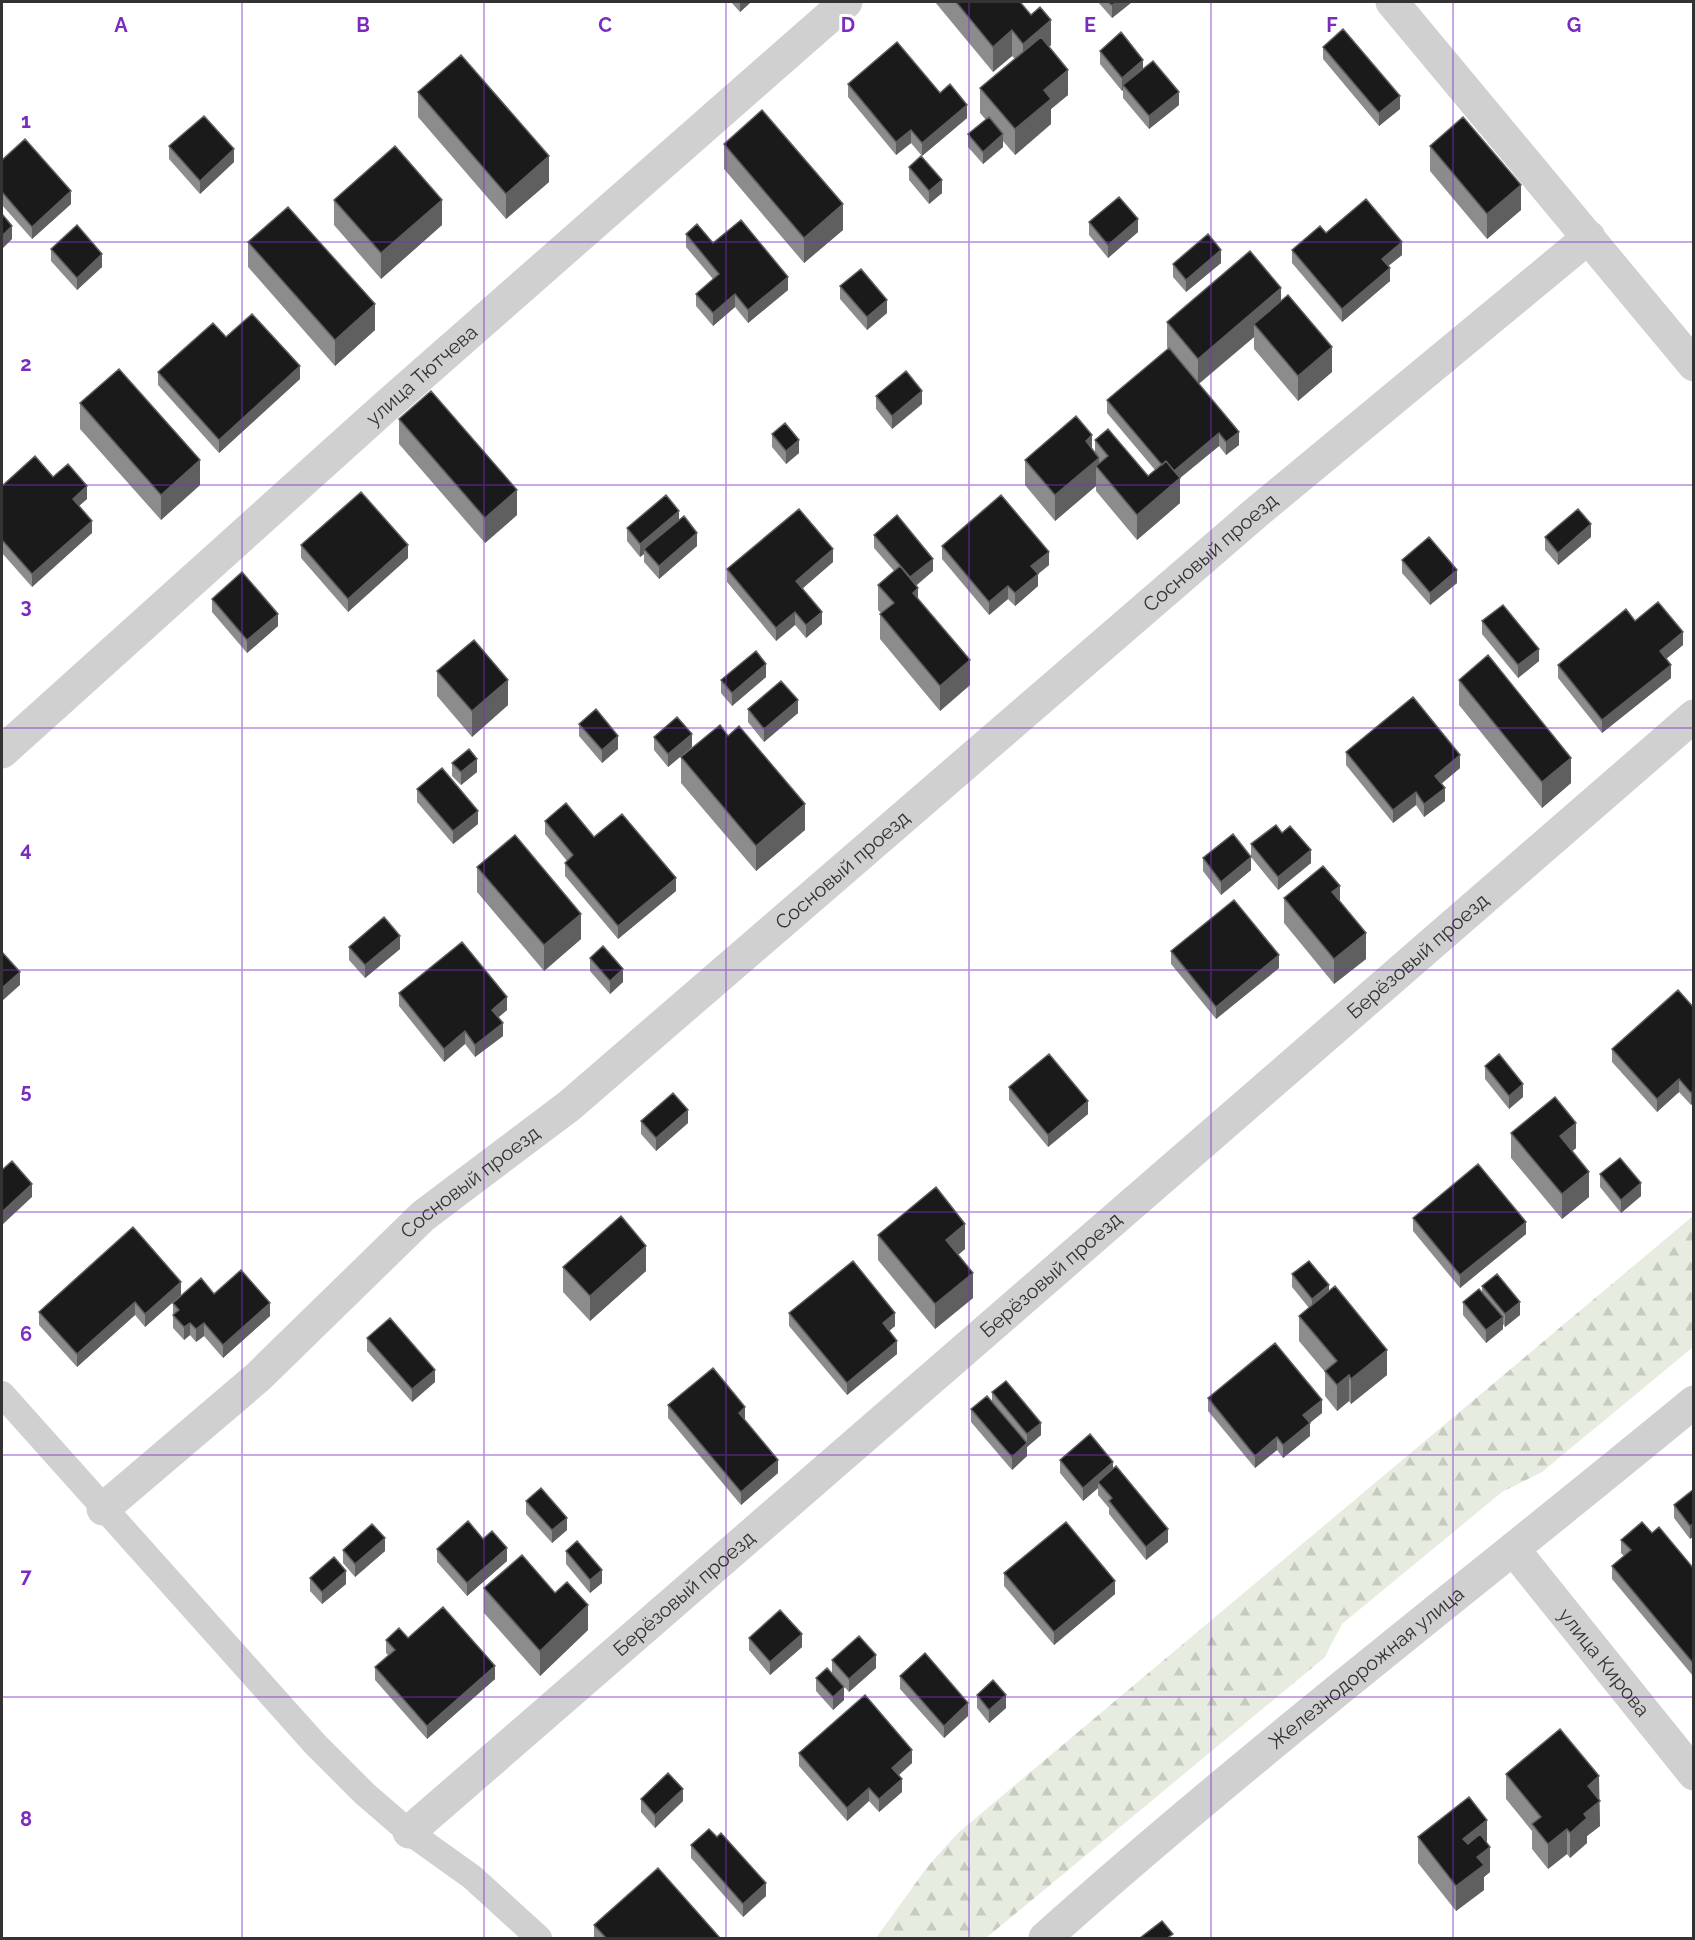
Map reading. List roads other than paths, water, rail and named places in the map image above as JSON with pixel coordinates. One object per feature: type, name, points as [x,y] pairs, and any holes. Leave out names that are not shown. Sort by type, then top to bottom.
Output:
[{"type":"street","name":"улица Тютчева","points":[[2,752],[384,408],[846,2]]},
{"type":"street","points":[[1392,2],[1694,365]]},
{"type":"street","name":"Сосновый проезд","points":[[103,1509],[258,1377],[423,1216],[569,1106],[1258,511],[1589,237]]},
{"type":"street","name":"Берёзовый проезд","points":[[410,1832],[1694,716]]},
{"type":"street","name":"Железнодорожная улица","points":[[1045,1938],[1327,1700],[1694,1402]]},
{"type":"street","name":"улица Кирова","points":[[1514,1550],[1694,1774]]},
{"type":"lane","points":[[2,1394],[315,1744],[365,1794],[410,1832],[472,1877],[539,1938]]}]
